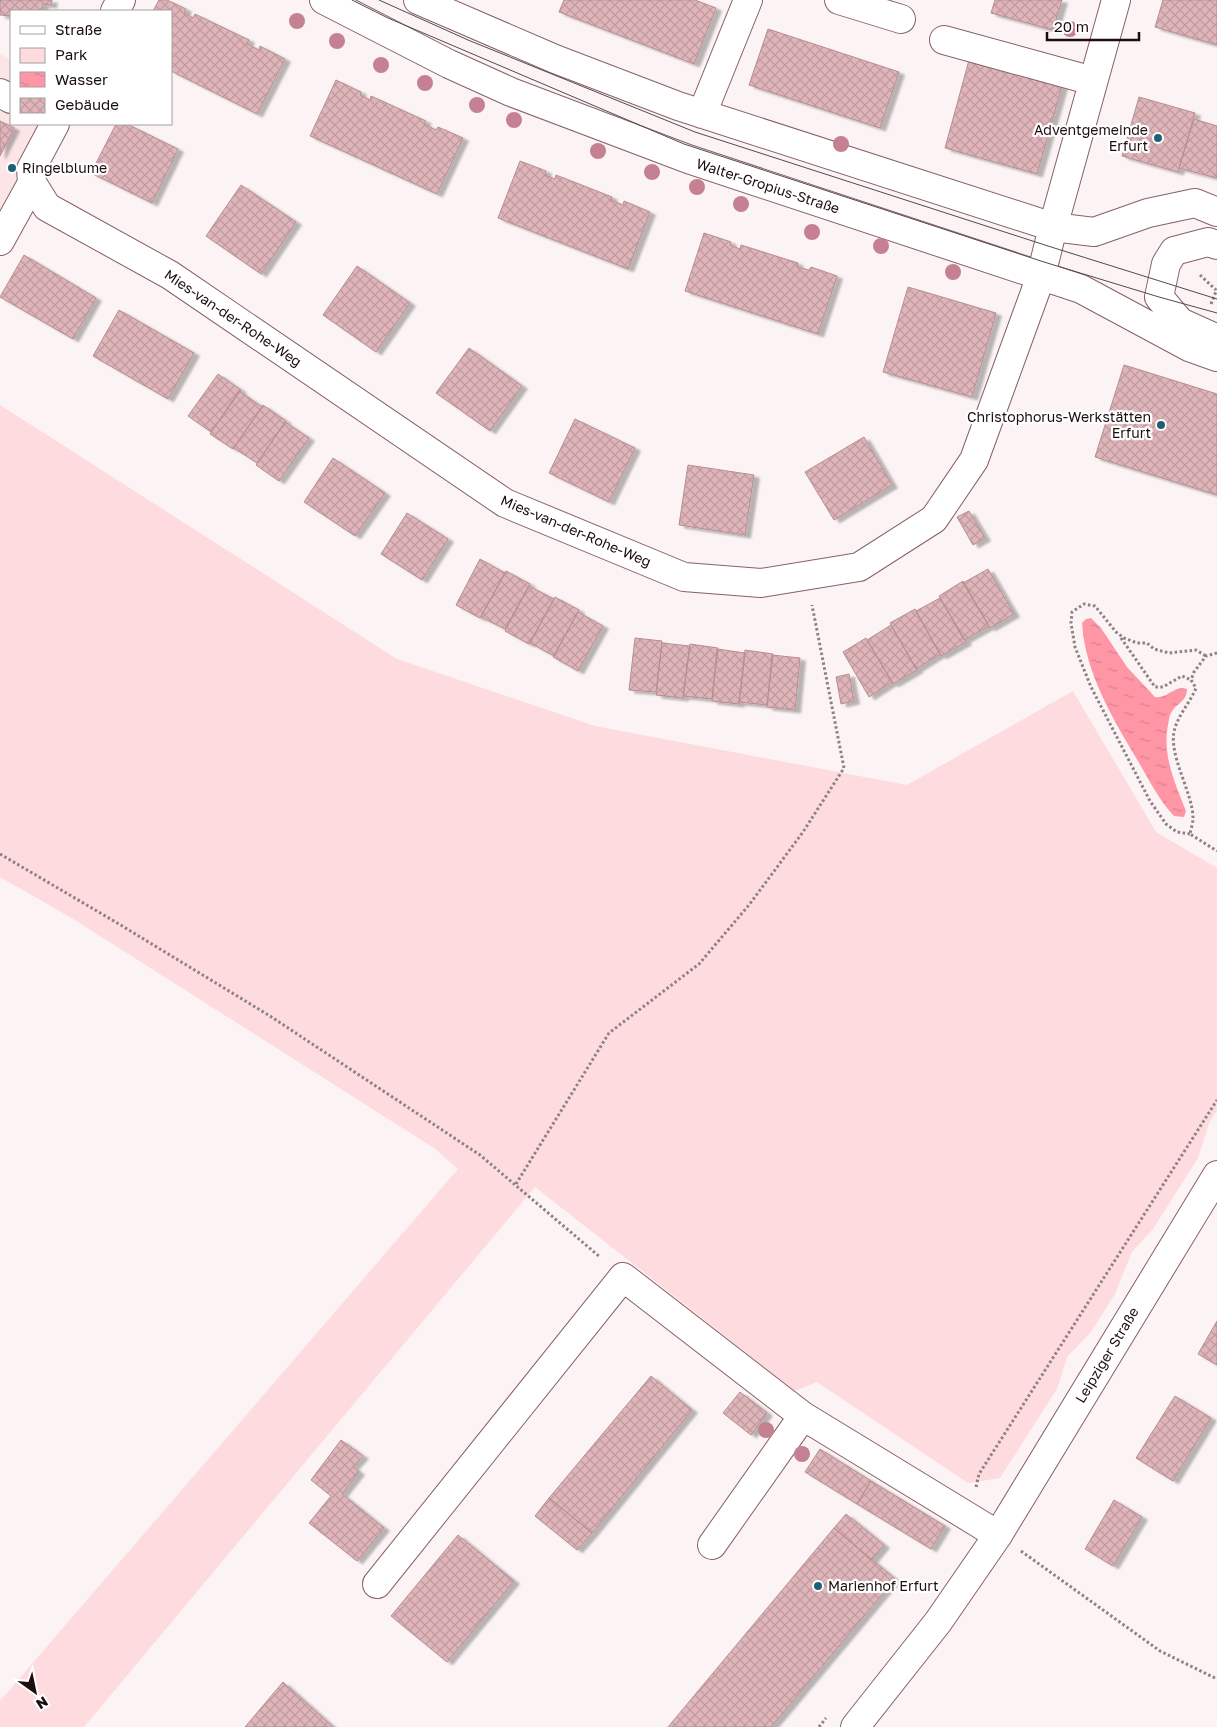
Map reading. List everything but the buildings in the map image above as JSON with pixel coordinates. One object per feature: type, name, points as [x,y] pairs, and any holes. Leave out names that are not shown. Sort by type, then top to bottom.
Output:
[{"type":"street","name":"Walter-Gropius-Straße","points":[[324,0],[449,64],[530,99],[688,160],[1081,290],[1189,346],[1217,357]]},
{"type":"street","points":[[418,0],[556,58],[702,114],[1052,227],[1094,232],[1148,213],[1195,203],[1217,212]]},
{"type":"street","points":[[702,114],[748,0]]},
{"type":"street","points":[[839,0],[901,19]]},
{"type":"street","name":"Mies-van-der-Rohe-Weg","points":[[32,183],[47,207],[170,275],[505,503],[684,577],[761,583],[859,566],[934,519],[974,460],[1040,276],[1116,0]]},
{"type":"street","points":[[944,40],[1093,81]]},
{"type":"street","points":[[0,241],[32,183],[31,168],[54,125]]},
{"type":"street","points":[[1217,245],[1208,242],[1174,251],[1166,264],[1159,297],[1180,322],[1217,339]]},
{"type":"street","name":"Leipziger Straße","points":[[855,1727],[938,1622],[998,1535],[1217,1175]]},
{"type":"street","points":[[377,1584],[623,1277],[803,1416],[998,1535]]},
{"type":"street","points":[[712,1545],[803,1416]]},
{"type":"path","points":[[516,1185],[609,1033],[699,964],[749,905],[803,832],[844,768],[806,575]]},
{"type":"path","points":[[1190,834],[1193,818],[1176,754],[1173,733],[1180,715],[1191,700],[1196,688],[1191,680],[1182,676],[1163,687],[1155,687],[1120,635],[1096,606],[1084,604],[1072,612],[1071,624],[1074,647],[1091,687],[1150,801],[1166,824],[1177,832],[1190,834],[1217,851]]},
{"type":"path","points":[[1120,635],[1137,643],[1147,644],[1154,649],[1169,653],[1196,650],[1206,656]]},
{"type":"path","points":[[1191,680],[1194,672],[1206,656],[1217,653]]},
{"type":"path","points":[[0,854],[270,1016],[480,1156],[623,1277]]},
{"type":"path","points":[[968,1517],[979,1474],[1217,1100]]},
{"type":"path","points":[[998,1535],[1160,1651],[1217,1679]]},
{"type":"path","points":[[819,1727],[832,1712]]},
{"type":"shaded area","name":"Ringelblume","points":[[0,54],[10,59],[10,125],[46,125],[0,213]]},
{"type":"green space","points":[[0,405],[397,659],[595,726],[907,785],[1073,691],[1156,832],[1217,868],[1217,1110],[1209,1123],[1198,1158],[1153,1229],[1132,1252],[1115,1294],[1091,1332],[1067,1357],[1057,1389],[1000,1478],[968,1483],[817,1382],[795,1391],[535,1187],[84,1727],[0,1727],[0,1701],[458,1169],[434,1148],[70,917],[0,877]]},
{"type":"water","points":[[1091,618],[1101,628],[1127,667],[1155,697],[1164,696],[1179,688],[1187,689],[1183,700],[1170,714],[1167,736],[1168,758],[1186,811],[1184,817],[1174,816],[1159,797],[1119,729],[1094,678],[1084,642],[1082,623],[1086,619]]},
{"type":"tram line","points":[[352,0],[388,18],[684,144],[1044,262],[1217,313]]},
{"type":"tram line","points":[[379,0],[468,40],[695,132],[1217,299]]},
{"type":"place","name":"Adventgemeinde Erfurt","points":[[1158,138]]},
{"type":"place","name":"Ringelblume","points":[[12,168]]},
{"type":"place","name":"Christophorus-Werkstätten Erfurt","points":[[1161,425]]},
{"type":"place","name":"Marienhof Erfurt","points":[[818,1586]]}]
